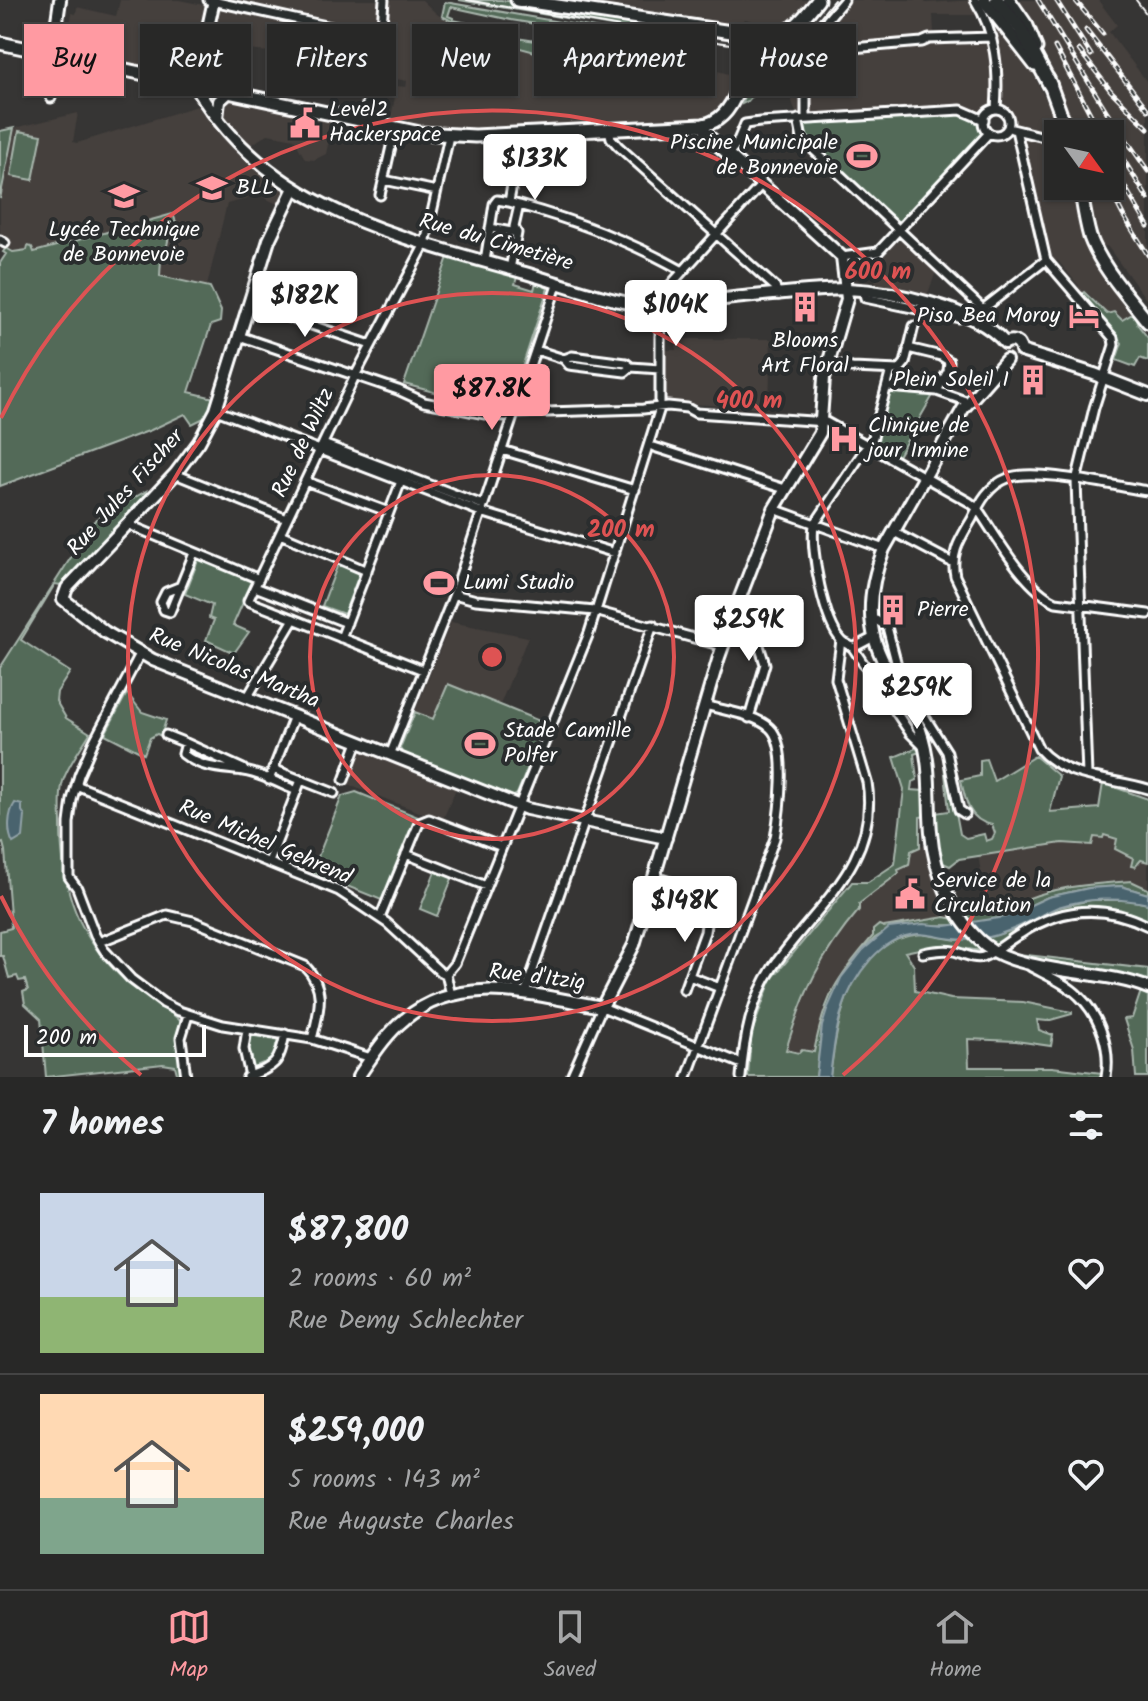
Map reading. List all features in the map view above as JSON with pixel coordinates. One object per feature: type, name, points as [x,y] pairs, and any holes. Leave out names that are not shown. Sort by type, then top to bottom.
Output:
[{"type":"highway","points":[[997,0],[1020,28],[1050,85]]},
{"type":"main road","points":[[57,24],[60,0]]},
{"type":"main road","points":[[207,24],[212,0]]},
{"type":"main road","points":[[517,0],[731,32]]},
{"type":"main road","points":[[798,24],[818,0]]},
{"type":"main road","points":[[984,0],[1050,85]]},
{"type":"main road","points":[[1009,0],[1027,26],[1063,120]]},
{"type":"main road","points":[[0,43],[24,49]]},
{"type":"main road","name":"Rue du Cimetière","points":[[202,96],[217,118],[257,159],[294,188],[359,223],[425,244],[632,303],[660,306],[863,290],[938,305],[969,318],[1005,343]]},
{"type":"main road","points":[[217,118],[219,101],[225,96]]},
{"type":"main road","points":[[242,96],[363,123],[449,136],[703,125],[716,122],[731,109],[734,96]]},
{"type":"main road","points":[[602,1007],[634,945],[739,600],[774,509],[817,440],[822,421],[824,378],[846,303],[842,257],[707,135],[703,125]]},
{"type":"main road","name":"Rue Jules Fischer","points":[[62,595],[175,474],[199,442],[216,410],[269,240],[294,188]]},
{"type":"main road","points":[[1082,200],[1094,245],[1107,268],[1148,322]]},
{"type":"main road","points":[[1006,360],[1001,350],[1005,343],[1014,341],[1021,351],[1148,395]]},
{"type":"main road","points":[[1021,351],[1016,360],[1006,360],[968,402],[884,549],[872,590],[874,637],[919,729],[925,748],[930,779],[931,835],[937,864],[961,917],[993,951],[1019,961],[1148,988]]},
{"type":"main road","name":"Rue Nicolas Martha","points":[[62,595],[67,603],[96,626],[140,654],[247,698],[519,806],[666,838]]},
{"type":"main road","name":"Rue d'Itzig","points":[[358,1077],[405,1018],[423,1006],[451,995],[497,989],[602,1007]]},
{"type":"street","points":[[212,0],[319,24]]},
{"type":"street","points":[[382,24],[384,0]]},
{"type":"street","points":[[824,24],[844,0]]},
{"type":"street","points":[[975,0],[992,37],[996,109]]},
{"type":"street","points":[[856,47],[929,39],[992,37]]},
{"type":"street","points":[[363,123],[369,96]]},
{"type":"street","points":[[806,96],[802,139],[983,309]]},
{"type":"street","points":[[1044,137],[1012,129],[1002,134],[989,133],[984,127],[984,120],[988,112],[996,109],[1007,115],[1012,129],[1046,260],[1113,338],[1112,353],[1076,481],[1087,775]]},
{"type":"street","points":[[728,154],[736,145],[745,124],[760,122],[961,110],[984,120]]},
{"type":"street","points":[[380,195],[395,129]]},
{"type":"street","points":[[609,130],[618,146],[775,287],[779,295]]},
{"type":"street","points":[[842,257],[878,252],[989,133]]},
{"type":"street","points":[[509,202],[521,134]]},
{"type":"street","name":"Rue de Wiltz","points":[[257,583],[355,376],[425,244],[449,136]]},
{"type":"street","points":[[384,180],[437,191]]},
{"type":"street","points":[[451,995],[446,974],[455,963],[589,633],[660,408],[660,306],[664,292],[762,184]]},
{"type":"street","points":[[485,261],[494,202],[509,202],[579,221],[683,271]]},
{"type":"street","points":[[510,269],[519,205]]},
{"type":"street","points":[[490,228],[517,233]]},
{"type":"street","points":[[969,318],[1046,260]]},
{"type":"street","points":[[390,755],[454,594],[558,282]]},
{"type":"street","points":[[249,304],[371,345]]},
{"type":"street","points":[[835,365],[891,370],[903,367],[914,326]]},
{"type":"street","points":[[239,336],[398,390],[424,402],[489,415],[687,408],[696,413],[831,423],[977,508],[1040,593],[1056,602],[1148,614]]},
{"type":"street","points":[[908,348],[949,361],[948,371],[937,391]]},
{"type":"street","points":[[536,350],[564,359],[569,365],[625,372],[631,367],[660,369]]},
{"type":"street","points":[[741,1077],[745,1031],[763,984],[849,871],[866,832],[870,799],[867,782],[836,679],[841,640],[826,607],[812,536],[814,525],[869,444],[891,370]]},
{"type":"street","points":[[887,387],[937,391],[968,402]]},
{"type":"street","points":[[216,410],[482,509],[615,553]]},
{"type":"street","points":[[654,447],[785,489]]},
{"type":"street","points":[[502,450],[635,490]]},
{"type":"street","points":[[175,474],[287,519]]},
{"type":"street","points":[[1148,491],[1031,474],[1007,478],[993,487],[977,508],[958,541],[953,563],[955,576],[1034,742],[1047,759],[1063,768],[1148,789]]},
{"type":"street","points":[[341,638],[402,479]]},
{"type":"street","points":[[305,481],[389,512]]},
{"type":"street","points":[[774,509],[884,549]]},
{"type":"street","points":[[127,524],[347,623]]},
{"type":"street","points":[[894,532],[953,563]]},
{"type":"street","points":[[280,534],[367,571]]},
{"type":"street","points":[[181,586],[194,553]]},
{"type":"street","points":[[257,583],[248,601],[423,670]]},
{"type":"street","points":[[454,594],[476,600],[595,611],[723,646]]},
{"type":"street","points":[[739,600],[747,608],[765,664],[749,718]]},
{"type":"street","points":[[247,698],[294,619]]},
{"type":"street","points":[[871,620],[887,627],[905,682],[947,752],[959,810],[965,814]]},
{"type":"street","points":[[525,993],[653,625]]},
{"type":"street","points":[[853,648],[874,637]]},
{"type":"street","points":[[841,640],[853,648],[910,733],[925,748]]},
{"type":"street","points":[[140,654],[93,743],[76,785],[69,823],[69,877],[77,888],[99,942],[121,969],[147,992],[188,1015],[223,1025],[312,1039],[371,1058]]},
{"type":"street","points":[[687,1077],[775,838],[781,809],[781,766],[775,734],[767,726],[749,718],[705,705]]},
{"type":"street","points":[[269,780],[294,716]]},
{"type":"street","points":[[166,735],[297,791]]},
{"type":"street","points":[[344,780],[358,742]]},
{"type":"street","points":[[186,743],[183,754],[191,759],[219,770],[245,771]]},
{"type":"street","points":[[273,769],[334,793]]},
{"type":"street","points":[[269,862],[301,780]]},
{"type":"street","name":"Rue Michel Gehrend","points":[[76,785],[339,891],[380,918],[446,974]]},
{"type":"street","points":[[380,918],[419,823],[429,819],[502,847]]},
{"type":"street","points":[[406,854],[486,886]]},
{"type":"street","points":[[654,877],[710,894],[705,932],[684,990]]},
{"type":"street","points":[[923,953],[955,951],[980,957],[1029,928],[1073,911],[1101,910],[1121,914],[1148,926]]},
{"type":"street","points":[[99,942],[167,915],[193,921],[305,966],[313,974],[321,991],[312,1039]]},
{"type":"street","points":[[1019,961],[1072,990],[1090,1009],[1102,1030],[1106,1077]]},
{"type":"street","points":[[689,976],[720,988]]},
{"type":"street","points":[[571,1077],[602,1007],[742,1064]]},
{"type":"street","points":[[186,1077],[181,1038],[188,1015]]},
{"type":"street","points":[[247,1029],[244,1049],[248,1076],[276,1063],[285,1034]]},
{"type":"shaded area","points":[[120,0],[179,0],[204,5],[218,0],[422,0],[438,15],[456,24],[412,24],[412,96],[518,96],[518,47],[534,52],[534,96],[715,96],[715,75],[718,71],[731,74],[731,83],[722,118],[488,136],[389,128],[397,86],[406,87],[407,81],[396,79],[396,24],[267,24],[267,52],[251,51],[251,24],[140,24],[140,74],[124,70],[124,24],[70,24],[77,7],[116,16]]},
{"type":"shaded area","points":[[550,0],[809,0],[783,24],[763,24],[745,19],[741,24],[726,25]]},
{"type":"shaded area","points":[[843,0],[923,0],[926,3],[975,0],[984,15],[933,15],[934,32],[989,31],[986,19],[993,14],[1028,63],[1056,120],[1044,120],[1044,200],[1076,200],[1088,247],[1134,313],[1122,320],[1107,314],[1088,293],[1080,294],[1079,286],[1058,261],[1046,260],[1016,130],[1008,128],[1009,119],[1004,112],[992,110],[984,120],[798,119],[790,96],[856,96],[856,24],[821,24]]},
{"type":"shaded area","points":[[1012,0],[1098,0],[1117,25],[1109,32],[1148,83],[1148,302],[1107,246],[1102,247],[1094,232],[1089,200],[1124,200],[1124,120],[1070,120],[1039,44]]},
{"type":"shaded area","points":[[228,100],[333,122],[326,154],[314,160],[305,159],[294,139],[268,134],[251,145],[225,117]]},
{"type":"shaded area","name":"Lycée Technique de Bonnevoie","points":[[197,106],[223,137],[258,168],[257,172],[266,173],[286,189],[279,205],[253,192],[246,199],[227,204],[207,286],[159,276],[173,214],[33,253],[28,246],[27,250],[17,252],[6,248],[0,235],[0,199],[14,128],[78,113],[73,142],[77,143]]},
{"type":"shaded area","points":[[897,241],[902,241],[936,272],[927,296],[875,284],[876,265]]},
{"type":"shaded area","points":[[677,339],[771,339],[769,408],[667,403],[666,350],[676,350]]},
{"type":"shaded area","points":[[451,622],[528,637],[500,705],[448,684],[433,719],[415,712]]},
{"type":"shaded area","points":[[359,747],[458,784],[444,817],[419,812],[344,783]]},
{"type":"shaded area","points":[[1104,835],[1118,839],[1133,858],[1131,866],[1141,860],[1148,862],[1148,889],[1131,881],[1012,909],[1006,914],[989,915],[977,910],[966,914],[963,911],[986,899],[978,856],[1062,843],[1092,845],[1094,837]]},
{"type":"shaded area","points":[[920,845],[927,846],[937,887],[955,919],[945,917],[873,935],[839,977],[824,1005],[814,1052],[786,1050],[804,995],[826,953],[859,910],[859,904],[898,873],[911,851]]},
{"type":"green space","points":[[459,0],[501,0],[653,24],[600,24]]},
{"type":"green space","points":[[445,2],[572,24],[536,24],[451,7],[448,16],[468,24],[457,24],[442,16]]},
{"type":"green space","points":[[518,38],[534,41],[534,52],[518,47]]},
{"type":"green space","points":[[744,96],[752,96],[748,101],[742,104]]},
{"type":"green space","points":[[961,110],[983,122],[989,133],[899,230],[802,139],[798,119]]},
{"type":"green space","points":[[14,128],[0,199],[0,131]]},
{"type":"green space","points":[[19,131],[42,135],[33,180],[11,176]]},
{"type":"green space","points":[[173,214],[176,222],[169,223],[160,276],[210,287],[221,311],[220,322],[211,325],[189,392],[214,398],[206,417],[192,424],[185,414],[151,430],[0,486],[0,263],[6,254],[3,252],[6,248],[13,252],[27,250],[28,246],[34,252]]},
{"type":"green space","points":[[448,257],[517,277],[515,284],[534,290],[536,282],[548,288],[508,404],[460,399],[404,384]]},
{"type":"green space","points":[[1084,292],[1107,314],[1114,312],[1122,320],[1134,313],[1148,338],[1148,361],[1140,358],[1135,367],[1116,360],[1122,343],[1081,294]]},
{"type":"green space","points":[[895,390],[930,393],[932,397],[898,456],[875,440],[887,396]]},
{"type":"green space","points":[[146,491],[143,498],[61,585],[55,584],[21,640],[70,672],[57,692],[56,701],[66,718],[90,733],[68,769],[61,791],[64,870],[75,911],[84,930],[110,965],[133,987],[181,1022],[177,1042],[184,1077],[178,1077],[175,1066],[163,1064],[46,1077],[41,1019],[25,1004],[23,992],[28,990],[25,980],[19,981],[17,976],[9,978],[3,956],[0,956],[0,931],[11,928],[5,851],[3,843],[0,844],[0,668],[95,520]]},
{"type":"green space","points":[[199,558],[251,579],[233,625],[249,632],[234,653],[206,640],[214,620],[209,618],[212,605],[185,594]]},
{"type":"green space","points":[[338,564],[360,572],[344,614],[322,606]]},
{"type":"green space","name":"Stade Camille Polfer","points":[[448,684],[542,722],[544,729],[517,794],[512,797],[402,753],[400,748],[415,712],[433,719]]},
{"type":"green space","points":[[127,693],[142,712],[166,720],[161,736],[157,734],[150,738],[144,754],[105,734]]},
{"type":"green space","points":[[916,748],[920,752],[914,754],[917,780],[912,782],[911,790],[924,791],[925,816],[920,817],[920,847],[911,851],[909,865],[898,870],[899,873],[859,904],[859,910],[815,975],[786,1050],[814,1052],[823,1016],[834,989],[879,925],[884,927],[945,917],[955,919],[960,925],[895,926],[863,950],[822,1026],[816,1077],[748,1077],[751,1035],[771,980],[852,882],[868,882],[895,864],[904,789],[894,757]]},
{"type":"green space","points":[[945,754],[960,834],[966,838],[984,834],[986,841],[992,839],[995,833],[992,825],[978,819],[969,808],[961,780],[980,776],[980,760],[986,759],[994,781],[1035,756],[1059,776],[1050,812],[1099,808],[1103,783],[1148,799],[1148,862],[1141,860],[1135,867],[1131,866],[1133,858],[1115,849],[1117,839],[1104,835],[1103,838],[1094,837],[1092,845],[1062,843],[959,859],[950,866],[943,863],[935,813],[949,811]]},
{"type":"green space","points":[[356,792],[418,817],[384,901],[312,872],[342,796]]},
{"type":"green space","points":[[436,869],[453,876],[437,916],[420,909]]},
{"type":"green space","points":[[1131,881],[1148,889],[1148,894],[1121,886],[1089,888],[1048,897],[1005,917],[971,923],[966,914],[977,909],[999,914],[1008,912],[1013,905],[1027,899],[1056,890]]},
{"type":"green space","points":[[1091,900],[1129,900],[1148,904],[1148,923],[1105,910],[1087,909],[1052,915],[996,944],[985,938],[1010,931],[1059,907]]},
{"type":"green space","points":[[921,934],[957,940],[971,938],[982,951],[938,945],[905,952],[914,966],[915,991],[951,999],[1023,1002],[1072,1012],[1047,1021],[1037,1020],[1039,1030],[1053,1035],[1051,1046],[968,1039],[969,1067],[1052,1067],[1103,1073],[1102,1077],[830,1077],[843,1008],[863,967],[878,951],[897,940]]},
{"type":"green space","points":[[1018,955],[1148,969],[1148,982]]},
{"type":"green space","points":[[1141,991],[1148,996],[1148,1077],[1136,1077],[1134,1050],[1124,1019],[1132,1018]]},
{"type":"green space","points":[[250,1035],[280,1041],[276,1045],[277,1058],[266,1067],[263,1063],[258,1065],[259,1069],[255,1071],[248,1061],[252,1060],[251,1054],[246,1054]]},
{"type":"water","points":[[15,803],[22,805],[25,816],[23,837],[13,843],[9,823]]},
{"type":"water","points":[[1121,886],[1148,894],[1148,904],[1091,900],[1058,907],[1014,929],[989,937],[961,940],[918,934],[892,942],[871,959],[852,986],[837,1029],[830,1077],[816,1077],[822,1026],[841,978],[863,950],[889,928],[923,924],[946,926],[1005,917],[1048,897],[1089,888]]},
{"type":"tram line","points":[[467,0],[771,50],[782,48],[799,38],[834,0]]},
{"type":"tram line","points":[[1136,0],[1148,16]]},
{"type":"railway","points":[[1038,0],[1107,112],[1148,171]]},
{"type":"railway","points":[[1056,0],[1091,55]]},
{"type":"railway","points":[[1075,0],[1103,34]]},
{"type":"railway","points":[[1086,30],[1148,110]]},
{"type":"railway","points":[[1055,47],[1094,120]]},
{"type":"railway","points":[[1079,50],[1111,91],[1148,128]]},
{"type":"railway","points":[[1124,160],[1148,199]]},
{"type":"railway","points":[[1124,186],[1148,226]]},
{"type":"railway","points":[[1115,200],[1148,255]]},
{"type":"place","name":"Level2 Hackerspace","points":[[305,123]]},
{"type":"place","name":"Piscine Municipale de Bonnevoie","points":[[862,156]]},
{"type":"place","name":"BLL","points":[[212,188]]},
{"type":"place","name":"Lycée Technique de Bonnevoie","points":[[124,196]]},
{"type":"place","name":"Blooms Art Floral","points":[[805,307]]},
{"type":"place","name":"Piso Bea Moroy","points":[[1084,316]]},
{"type":"place","name":"Plein Soleil I","points":[[1033,380]]},
{"type":"place","name":"Clinique de jour Irmine","points":[[844,439]]},
{"type":"place","name":"Lumi Studio","points":[[439,583]]},
{"type":"place","name":"Pierre","points":[[893,610]]},
{"type":"place","name":"Stade Camille Polfer","points":[[480,744]]},
{"type":"place","name":"Service de la Circulation","points":[[910,894]]}]
